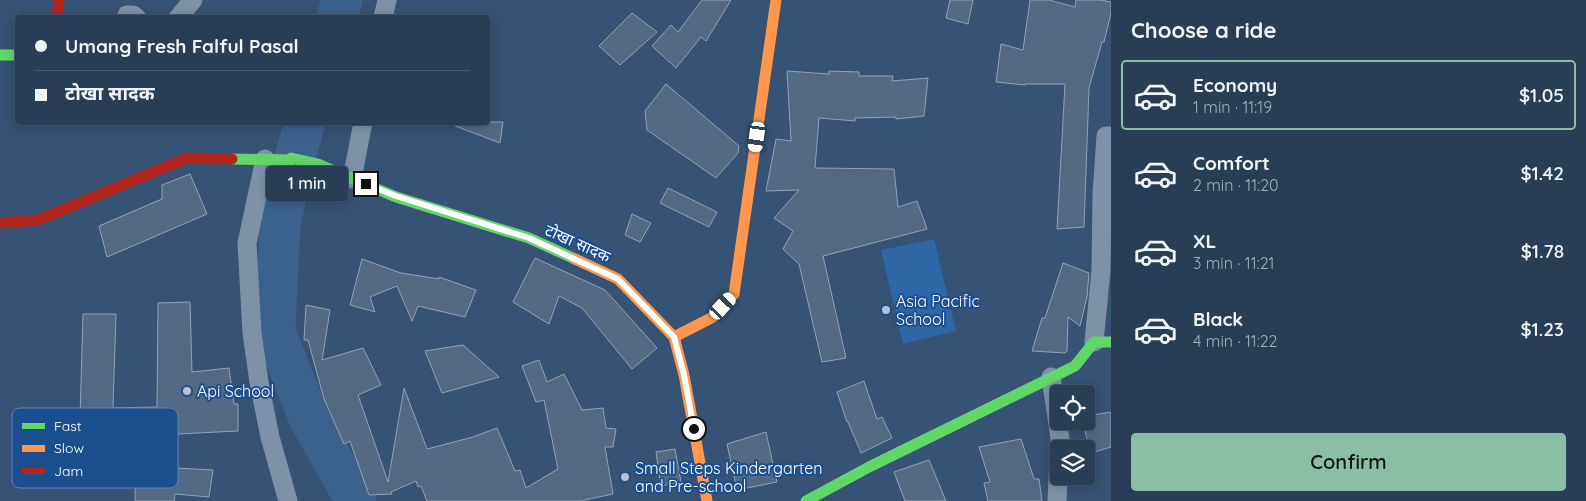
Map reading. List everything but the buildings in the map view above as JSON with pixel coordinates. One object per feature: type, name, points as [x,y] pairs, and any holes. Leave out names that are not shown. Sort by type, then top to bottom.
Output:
[{"type":"main road","points":[[674,337],[712,317],[734,294],[776,0]]},
{"type":"main road","points":[[0,56],[15,55]]},
{"type":"main road","name":"टोखा सादक","points":[[0,223],[38,220],[187,158],[291,160],[290,158],[318,164],[396,196],[529,238],[618,279],[674,337],[684,375],[707,501]]},
{"type":"main road","points":[[806,501],[869,467],[1074,366],[1102,342]]},
{"type":"street","points":[[180,15],[193,0]]},
{"type":"street","points":[[384,15],[387,0]]},
{"type":"street","points":[[352,178],[362,125]]},
{"type":"street","points":[[1102,342],[1102,196],[1106,136],[1111,136]]},
{"type":"street","points":[[265,159],[247,243],[252,333],[270,436],[288,501]]},
{"type":"street","points":[[1051,377],[1060,440]]},
{"type":"street","points":[[1057,501],[1058,485]]},
{"type":"shaded area","points":[[934,239],[956,331],[903,344],[881,250]]},
{"type":"waterway","points":[[338,15],[342,0]]},
{"type":"waterway","points":[[304,125],[292,168],[280,225],[275,332],[309,418],[356,501]]},
{"type":"traffic: fast","points":[[0,55],[15,55]]},
{"type":"traffic: fast","points":[[232,159],[291,160],[291,158],[318,164],[396,197],[529,238],[575,259]]},
{"type":"traffic: fast","points":[[806,501],[869,467],[1075,366],[1094,342],[1111,342]]},
{"type":"traffic: slow","points":[[674,337],[713,317],[734,294],[776,0]]},
{"type":"traffic: slow","points":[[575,259],[618,279],[674,337],[684,375],[707,501]]},
{"type":"traffic: jam","points":[[56,15],[59,0]]},
{"type":"traffic: jam","points":[[0,223],[38,220],[187,158],[232,159]]},
{"type":"place","name":"Asia Pacific School","points":[[886,310]]},
{"type":"place","name":"Api School","points":[[187,391]]},
{"type":"place","name":"Small Steps Kindergarten and Pre-school","points":[[625,477]]},
{"type":"route","points":[[366,184],[396,196],[529,238],[618,279],[674,337],[684,375],[694,429]]}]
